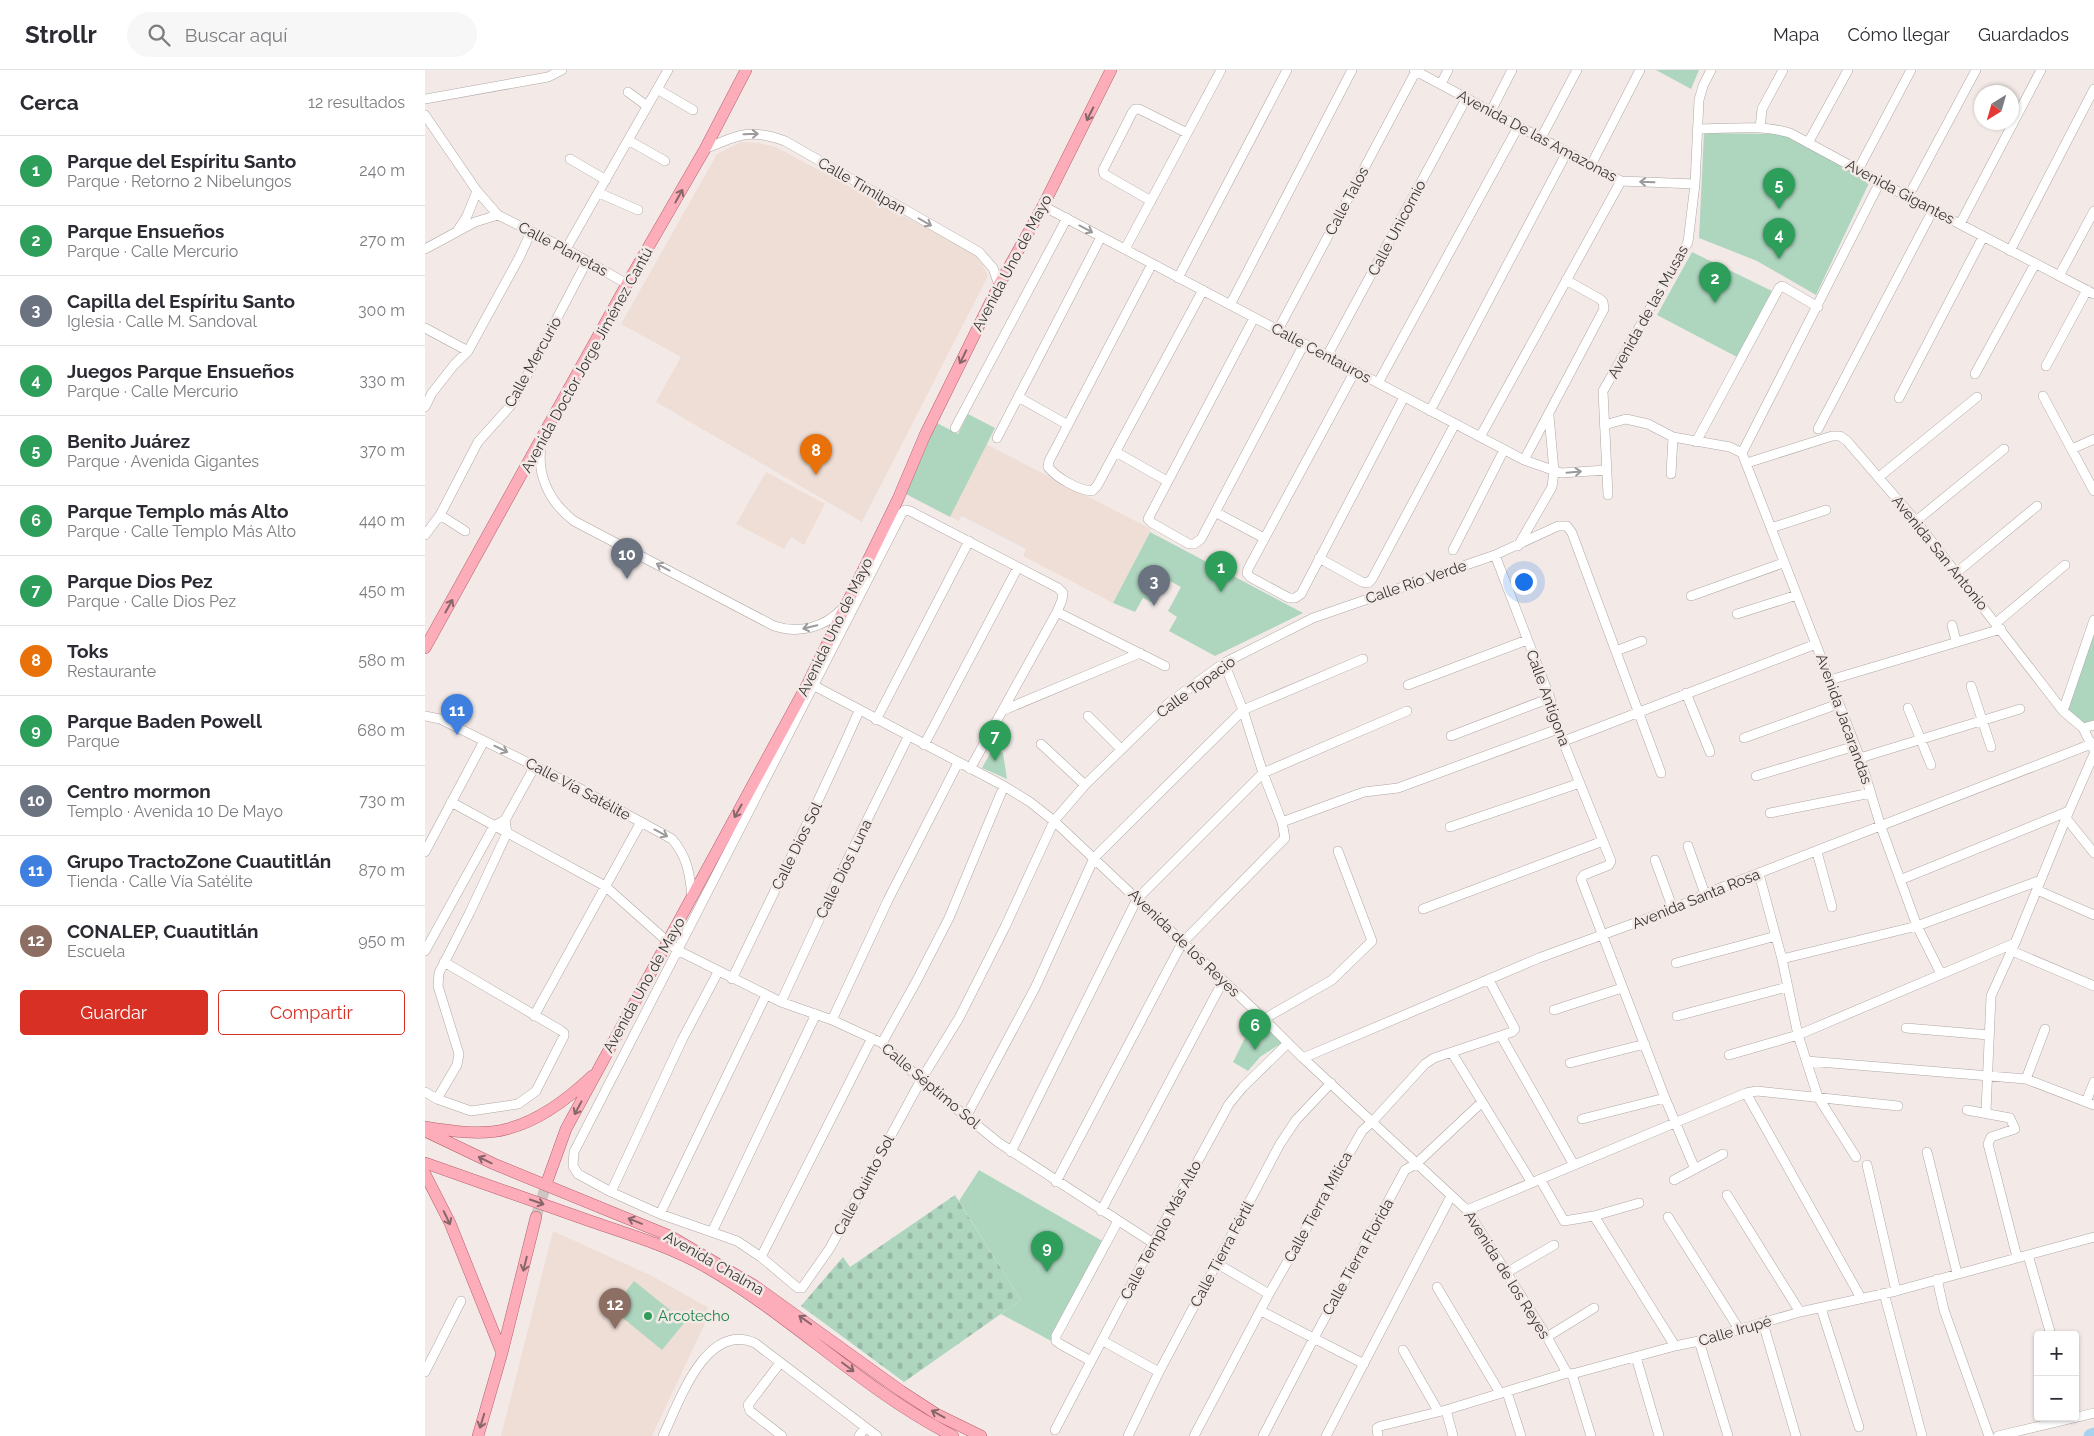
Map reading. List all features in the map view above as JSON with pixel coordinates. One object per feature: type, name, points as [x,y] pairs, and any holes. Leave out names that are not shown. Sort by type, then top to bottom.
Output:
[{"type":"main road","name":"Avenida Doctor Jorge Jiménez Cantú","points":[[425,648],[627,284],[705,149],[746,70]]},
{"type":"main road","name":"Avenida Uno de Mayo","points":[[548,1179],[566,1130],[598,1069],[811,685],[849,600],[893,521],[925,435],[999,285],[1043,206],[1111,70]]},
{"type":"main road","points":[[425,1127],[467,1131],[506,1130],[555,1106],[578,1089],[598,1069]]},
{"type":"main road","name":"Avenida Chalma","points":[[425,1131],[494,1164],[670,1236],[755,1286],[901,1392],[938,1415],[981,1436]]},
{"type":"main road","name":"Avenida Chalma","points":[[425,1163],[666,1248],[705,1266],[756,1299],[883,1394],[935,1427],[953,1436]]},
{"type":"main road","points":[[425,1174],[450,1223],[502,1353]]},
{"type":"main road","points":[[477,1436],[502,1353],[536,1217]]},
{"type":"main road","points":[[666,1248],[670,1236]]},
{"type":"street","points":[[425,99],[548,77],[562,70]]},
{"type":"street","points":[[567,250],[668,70]]},
{"type":"street","points":[[1125,249],[1221,70]]},
{"type":"street","points":[[1179,278],[1287,70]]},
{"type":"street","points":[[1230,305],[1352,70]]},
{"type":"street","points":[[1441,84],[1449,70]]},
{"type":"street","points":[[1491,111],[1512,70]]},
{"type":"street","points":[[1541,138],[1577,70]]},
{"type":"street","points":[[1591,165],[1640,70]]},
{"type":"street","name":"Avenida de las Musas","points":[[1608,495],[1603,391],[1688,242],[1695,184],[1699,100],[1711,70]]},
{"type":"street","points":[[1760,128],[1762,109],[1783,70]]},
{"type":"street","points":[[1809,142],[1847,70]]},
{"type":"street","points":[[1858,170],[1911,70]]},
{"type":"street","points":[[1908,197],[1976,70]]},
{"type":"street","points":[[1959,224],[2041,70]]},
{"type":"street","name":"Avenida De las Amazonas","points":[[1415,71],[1621,181],[1695,184]]},
{"type":"street","name":"Calle Talos","points":[[1278,330],[1415,71]]},
{"type":"street","points":[[657,89],[693,110]]},
{"type":"street","points":[[2010,251],[2094,89]]},
{"type":"street","points":[[628,92],[647,106]]},
{"type":"street","name":"Calle Unicornio","points":[[1327,356],[1466,99]]},
{"type":"street","points":[[1151,202],[1103,174],[1103,170],[1132,113],[1135,109],[1139,110],[1187,133]]},
{"type":"street","points":[[425,115],[477,191],[498,215],[475,222],[425,249]]},
{"type":"street","points":[[1378,383],[1518,126]]},
{"type":"street","name":"Avenida Gigantes","points":[[1697,129],[1760,128],[1784,131],[1809,142],[1908,197],[2090,292]]},
{"type":"street","name":"Calle Timilpan","points":[[705,149],[745,134],[766,134],[785,141],[979,252],[993,268],[999,285]]},
{"type":"street","points":[[628,140],[665,160]]},
{"type":"street","points":[[1430,411],[1567,152]]},
{"type":"street","points":[[570,159],[606,180]]},
{"type":"street","points":[[1479,437],[1621,181]]},
{"type":"street","points":[[1604,425],[1627,419],[1648,424],[1673,437],[1730,447],[1742,453],[1880,182]]},
{"type":"street","points":[[458,230],[467,216],[477,191]]},
{"type":"street","points":[[599,193],[638,210]]},
{"type":"street","name":"Calle Centauros","points":[[1043,206],[1524,460],[1561,473],[1606,470]]},
{"type":"street","points":[[1817,428],[1933,210]]},
{"type":"street","points":[[2059,276],[2094,211]]},
{"type":"street","name":"Calle Planetas","points":[[498,215],[567,250],[627,284]]},
{"type":"street","points":[[955,428],[1067,218]]},
{"type":"street","points":[[425,407],[432,393],[454,365],[468,351],[519,258],[531,232]]},
{"type":"street","points":[[997,438],[1101,237]]},
{"type":"street","points":[[1899,398],[1983,237]]},
{"type":"street","name":"Calle Mercurio","points":[[425,535],[440,515],[478,442],[512,404],[587,262]]},
{"type":"street","points":[[1153,264],[1049,460],[1048,467],[1053,473],[1084,491],[1092,491],[1097,486],[1203,290]]},
{"type":"street","points":[[1975,374],[2035,264]]},
{"type":"street","points":[[1524,460],[1604,309],[1603,302],[1600,299],[1566,280]]},
{"type":"street","points":[[1696,442],[1779,288],[1782,286],[1818,306]]},
{"type":"street","points":[[2046,366],[2090,292]]},
{"type":"street","points":[[1254,318],[1148,519],[1189,544],[1194,544],[1201,539],[1304,344]]},
{"type":"street","points":[[425,328],[468,351]]},
{"type":"street","points":[[1355,371],[1264,538],[1247,573],[1250,577],[1289,598],[1295,598],[1301,594],[1404,397]]},
{"type":"street","points":[[1018,396],[1068,425]]},
{"type":"street","points":[[2043,396],[2094,491]]},
{"type":"street","points":[[1879,477],[1977,397]]},
{"type":"street","points":[[1518,546],[1552,487],[1554,471],[1549,415]]},
{"type":"street","points":[[1319,558],[1361,582],[1367,583],[1371,579],[1455,424]]},
{"type":"street","name":"Avenida San Antonio","points":[[1747,463],[1832,436],[1840,436],[1847,441],[1916,522],[2063,711],[2083,728],[2093,748]]},
{"type":"street","points":[[1671,474],[1673,437]]},
{"type":"street","points":[[543,438],[540,464],[547,489],[556,504],[574,521],[781,628],[802,629],[817,626],[832,618],[849,600]]},
{"type":"street","points":[[2072,449],[2094,439]]},
{"type":"street","points":[[1453,550],[1505,450]]},
{"type":"street","points":[[1916,522],[2004,450]]},
{"type":"street","points":[[1116,452],[1167,481]]},
{"type":"street","name":"Avenida Jacarandas","points":[[1742,453],[1860,758],[1881,827],[1917,926],[1941,974]]},
{"type":"street","points":[[1956,573],[2037,506]]},
{"type":"street","points":[[872,1038],[761,1257],[737,1241],[660,1214],[611,1192],[578,1174],[573,1166],[574,1152],[893,521],[905,510],[969,541],[1058,588],[1063,593],[1057,612],[970,769]]},
{"type":"street","points":[[1771,528],[1826,510]]},
{"type":"street","points":[[1215,512],[1264,538]]},
{"type":"street","points":[[440,515],[465,531]]},
{"type":"street","points":[[1518,546],[1558,526],[1567,526],[1572,533],[1661,774]]},
{"type":"street","points":[[876,720],[969,541]]},
{"type":"street","name":"Calle Río Verde","points":[[1313,618],[1518,546]]},
{"type":"street","name":"Calle Antígona","points":[[1495,555],[1550,698],[1558,729],[1611,864],[1581,878],[1601,936]]},
{"type":"street","points":[[1691,596],[1783,563]]},
{"type":"street","points":[[1830,680],[1998,626],[2065,565]]},
{"type":"street","points":[[924,745],[1018,567]]},
{"type":"street","points":[[1737,614],[1797,595]]},
{"type":"street","points":[[1057,612],[1165,666]]},
{"type":"street","name":"Calle Topacio","points":[[1054,821],[1085,785],[1170,702],[1223,662],[1313,618]]},
{"type":"street","points":[[2063,711],[2094,620]]},
{"type":"street","points":[[1952,625],[1956,641]]},
{"type":"street","points":[[1408,686],[1527,640]]},
{"type":"street","points":[[1616,651],[1642,641]]},
{"type":"street","points":[[1564,741],[1816,644]]},
{"type":"street","points":[[1004,710],[1140,653]]},
{"type":"street","points":[[966,1117],[1035,988],[1094,858],[1243,710],[1363,659]]},
{"type":"street","points":[[1056,1182],[1182,943],[1285,838],[1282,822],[1263,773],[1243,710],[1223,662]]},
{"type":"street","name":"Avenida de los Reyes","points":[[811,685],[859,712],[1003,786],[1030,802],[1054,821],[1303,1058],[1467,1210],[1570,1373],[1591,1436]]},
{"type":"street","points":[[1971,686],[1991,747]]},
{"type":"street","points":[[1686,693],[1710,752]]},
{"type":"street","points":[[1451,736],[1550,698]]},
{"type":"street","points":[[1744,738],[1838,704]]},
{"type":"street","points":[[1908,708],[1931,765]]},
{"type":"street","points":[[1860,758],[2020,709]]},
{"type":"street","points":[[1011,1152],[1137,898],[1263,773],[1407,711]]},
{"type":"street","name":"Calle Dios Sol","points":[[732,979],[791,854],[826,788],[859,712]]},
{"type":"street","name":"Calle Vía Satélite","points":[[425,716],[440,719],[535,766],[672,839],[682,850],[689,870],[692,897]]},
{"type":"street","points":[[1088,716],[1121,749]]},
{"type":"street","points":[[2083,728],[2094,725]]},
{"type":"street","points":[[1282,822],[1364,792],[1398,788],[1558,729]]},
{"type":"street","name":"Calle Dios Luna","points":[[781,1002],[837,881],[908,737]]},
{"type":"street","points":[[425,852],[484,741]]},
{"type":"street","points":[[1041,744],[1085,785]]},
{"type":"street","points":[[1756,776],[1855,746]]},
{"type":"street","points":[[1986,1112],[1991,996],[2014,947],[2093,748]]},
{"type":"street","name":"Avenida Santa Rosa","points":[[1303,1058],[1539,958],[2093,748]]},
{"type":"street","points":[[832,1020],[888,900],[958,763]]},
{"type":"street","points":[[425,951],[494,826],[505,820],[535,766]]},
{"type":"street","points":[[1450,827],[1580,783]]},
{"type":"street","points":[[882,1043],[949,918],[1003,786]]},
{"type":"street","points":[[1770,813],[1871,793]]},
{"type":"street","name":"Calle Séptimo Sol","points":[[451,802],[605,886],[677,950],[781,1002],[832,1020],[882,1043],[921,1080],[1011,1152],[1153,1243]]},
{"type":"street","points":[[2067,814],[2094,853]]},
{"type":"street","points":[[1900,880],[2067,814]]},
{"type":"street","points":[[437,1099],[457,1065],[459,1054],[438,986],[439,973],[507,833],[505,820]]},
{"type":"street","name":"Calle Quinto Sol","points":[[761,1257],[799,1288],[802,1288],[830,1248],[921,1080],[963,1010],[1005,927],[1054,821]]},
{"type":"street","points":[[534,1016],[641,822]]},
{"type":"street","points":[[1423,909],[1603,841]]},
{"type":"street","points":[[1688,846],[1705,894]]},
{"type":"street","points":[[1264,1019],[1332,980],[1372,942],[1338,851]]},
{"type":"street","points":[[1817,852],[1832,907]]},
{"type":"street","points":[[1655,860],[1673,908]]},
{"type":"street","points":[[1759,874],[1782,959],[1798,1036],[1818,1097],[1856,1157]]},
{"type":"street","points":[[1782,959],[1917,926],[2041,880]]},
{"type":"street","points":[[2037,890],[2094,915]]},
{"type":"street","points":[[1601,936],[1695,1169]]},
{"type":"street","points":[[1676,963],[1776,936]]},
{"type":"street","points":[[1729,1055],[1798,1036],[1941,974],[2014,947],[2094,986]]},
{"type":"street","points":[[425,1092],[437,1099],[471,1112],[518,1104],[536,1091],[564,1036],[564,1033],[560,1030],[444,962]]},
{"type":"street","points":[[611,1192],[682,1040],[718,972]]},
{"type":"street","points":[[1489,980],[1515,1029],[1501,1036],[1574,1165]]},
{"type":"street","points":[[1101,1211],[1223,981]]},
{"type":"street","points":[[1677,1016],[1787,987]]},
{"type":"street","points":[[1554,1010],[1622,988]]},
{"type":"street","points":[[660,1214],[766,995]]},
{"type":"street","points":[[712,1232],[816,1014]]},
{"type":"street","points":[[1906,1028],[1989,1034]]},
{"type":"street","points":[[2026,1079],[2045,1029]]},
{"type":"street","name":"Calle Tierra Mítica","points":[[1194,1436],[1269,1294],[1362,1131],[1373,1122],[1425,1064],[1434,1058],[1501,1036]]},
{"type":"street","name":"Calle Templo Más Alto","points":[[1055,1430],[1153,1243],[1229,1104],[1243,1087],[1288,1043]]},
{"type":"street","points":[[1570,1063],[1645,1044]]},
{"type":"street","points":[[1452,1053],[1482,1102],[1563,1221],[1593,1216],[1639,1203]]},
{"type":"street","points":[[1807,1061],[2026,1079],[2090,1103],[2094,1082]]},
{"type":"street","name":"Calle Tierra Fértil","points":[[1128,1436],[1159,1372],[1280,1144],[1296,1120],[1331,1083]]},
{"type":"street","points":[[1467,1210],[1746,1093],[1757,1091],[1898,1106]]},
{"type":"street","points":[[1746,1093],[1861,1298]]},
{"type":"street","points":[[1582,1119],[1665,1098]]},
{"type":"street","name":"Calle Tierra Florida","points":[[1263,1436],[1405,1170],[1416,1164],[1482,1102]]},
{"type":"street","points":[[1967,1110],[2011,1118],[2015,1129],[1991,1137],[1988,1144],[2017,1257]]},
{"type":"street","points":[[1927,1152],[1957,1273]]},
{"type":"street","points":[[1674,1180],[1723,1154]]},
{"type":"street","points":[[1867,1165],[1896,1291]]},
{"type":"street","points":[[1727,1195],[1800,1312]]},
{"type":"street","points":[[1326,1436],[1451,1196]]},
{"type":"street","points":[[1593,1216],[1675,1346]]},
{"type":"street","points":[[1668,1217],[1739,1329]]},
{"type":"street","points":[[1091,1360],[1059,1344],[1056,1341],[1056,1336],[1118,1221]]},
{"type":"street","name":"Calle Irupé","points":[[1378,1432],[1570,1373],[1699,1341],[1800,1312],[1896,1291],[2094,1237]]},
{"type":"street","points":[[1506,1273],[1553,1245]]},
{"type":"street","points":[[2028,1254],[2050,1331]]},
{"type":"street","points":[[1217,1263],[1269,1294]]},
{"type":"street","points":[[1937,1279],[1944,1310],[1989,1436]]},
{"type":"street","points":[[1437,1287],[1504,1392],[1521,1436]]},
{"type":"street","points":[[1884,1293],[1922,1436]]},
{"type":"street","points":[[425,1372],[461,1301]]},
{"type":"street","points":[[1547,1337],[1594,1308]]},
{"type":"street","points":[[1821,1308],[1859,1428]]},
{"type":"street","points":[[1261,1311],[1364,1364]]},
{"type":"street","points":[[1763,1323],[1796,1436]]},
{"type":"street","points":[[663,1436],[700,1363],[713,1347],[735,1338],[745,1338],[755,1343],[877,1436]]},
{"type":"street","points":[[1103,1341],[1159,1372]]},
{"type":"street","points":[[1699,1341],[1728,1436]]},
{"type":"street","points":[[1403,1350],[1442,1411],[1453,1436]]},
{"type":"street","points":[[1636,1357],[1659,1436]]},
{"type":"street","points":[[780,1363],[747,1405],[751,1411],[782,1436]]},
{"type":"street","points":[[1997,1436],[2094,1413]]},
{"type":"street","points":[[859,1436],[865,1428]]},
{"type":"shaded area","points":[[741,142],[759,143],[776,147],[923,226],[975,255],[983,265],[988,276],[862,522],[656,402],[681,357],[621,324],[717,154]]},
{"type":"shaded area","points":[[986,444],[1151,529],[1113,603],[1023,556],[1026,549],[962,516],[959,521],[950,517]]},
{"type":"shaded area","points":[[766,472],[825,504],[804,545],[791,537],[784,549],[736,524]]},
{"type":"shaded area","points":[[553,1231],[652,1276],[707,1307],[709,1315],[652,1436],[501,1436]]},
{"type":"green space","points":[[1656,70],[1699,70],[1691,89]]},
{"type":"green space","points":[[1704,133],[1789,134],[1871,179],[1816,295],[1757,261],[1699,238]]},
{"type":"green space","points":[[1692,252],[1772,291],[1737,357],[1657,315]]},
{"type":"green space","points":[[968,414],[995,428],[950,517],[902,492],[937,423],[958,434]]},
{"type":"green space","points":[[1150,532],[1303,613],[1215,656],[1169,631],[1177,617],[1168,611],[1181,587],[1164,578],[1151,602],[1143,598],[1135,612],[1113,603]]},
{"type":"green space","points":[[2094,625],[2094,720],[2082,724],[2066,708]]},
{"type":"green space","points":[[993,748],[1003,753],[1007,779],[982,768]]},
{"type":"green space","points":[[1256,1016],[1283,1042],[1260,1057],[1248,1071],[1233,1062]]},
{"type":"green space","points":[[979,1170],[1106,1243],[1055,1343],[1001,1314],[1021,1300],[959,1201]]},
{"type":"green space","points":[[955,1195],[1021,1300],[904,1382],[801,1306],[843,1257],[850,1267]]},
{"type":"green space","name":"Arcotecho","points":[[634,1281],[685,1322],[662,1350],[612,1309]]},
{"type":"tunnel","points":[[536,1217],[548,1179]]},
{"type":"place","name":"Benito Juárez","points":[[1779,209]]},
{"type":"place","name":"Juegos Parque Ensueños","points":[[1779,259]]},
{"type":"place","name":"Parque Ensueños","points":[[1715,303]]},
{"type":"place","name":"Toks","points":[[816,475]]},
{"type":"place","name":"Centro mormon","points":[[627,579]]},
{"type":"place","name":"Parque del Espíritu Santo","points":[[1221,592]]},
{"type":"place","name":"Capilla del Espíritu Santo","points":[[1154,606]]},
{"type":"place","name":"Grupo TractoZone Cuautitlán","points":[[457,735]]},
{"type":"place","name":"Parque Dios Pez","points":[[995,761]]},
{"type":"place","name":"Parque Templo más Alto","points":[[1255,1050]]},
{"type":"place","name":"Parque Baden Powell","points":[[1047,1272]]},
{"type":"place","name":"Arcotecho","points":[[648,1316]]},
{"type":"place","name":"CONALEP, Cuautitlán","points":[[615,1329]]}]
